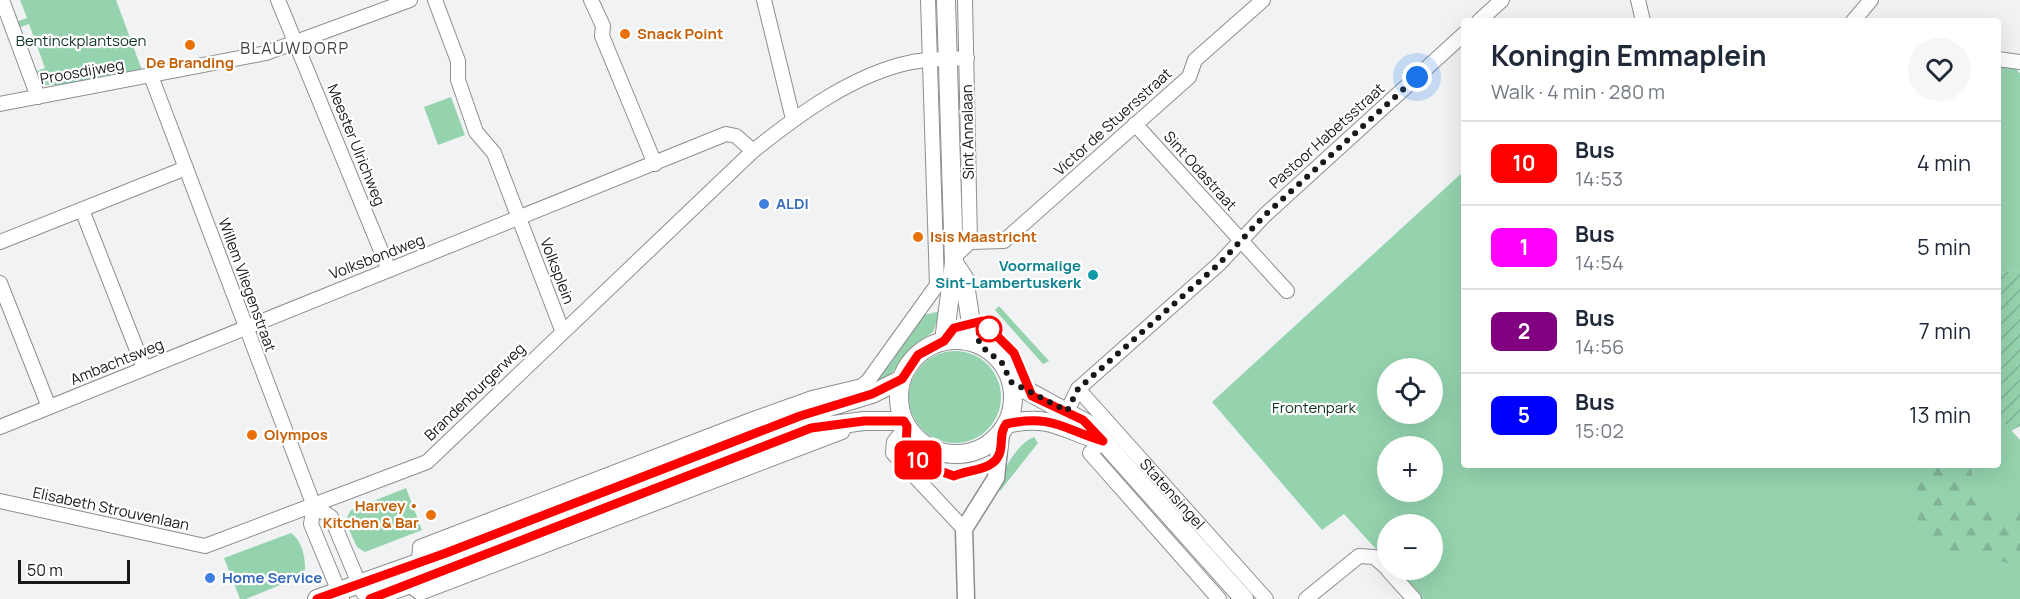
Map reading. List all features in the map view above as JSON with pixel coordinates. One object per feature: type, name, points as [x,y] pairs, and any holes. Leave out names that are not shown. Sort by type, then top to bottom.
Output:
[{"type":"main road","name":"Sint Annalaan","points":[[944,341],[954,249],[939,60],[946,0]]},
{"type":"main road","name":"Sint Annalaan","points":[[954,249],[964,278],[971,323],[981,346]]},
{"type":"main road","points":[[963,340],[981,346],[1002,363],[1011,382],[1012,404],[1004,428],[980,448],[955,454],[930,448],[916,438],[906,424],[899,397],[902,379],[918,355],[944,341],[963,340]]},
{"type":"main road","points":[[317,599],[363,591],[419,562],[800,416],[843,397],[872,394],[902,379]]},
{"type":"main road","name":"Statensingel","points":[[1011,382],[1088,424],[1244,599]]},
{"type":"main road","name":"Statensingel","points":[[1004,428],[1033,420],[1056,422],[1103,441]]},
{"type":"main road","points":[[370,599],[785,437],[819,426],[847,423],[906,424]]},
{"type":"street","points":[[2,0],[38,97]]},
{"type":"street","name":"Meester Ulrichweg","points":[[279,0],[389,270]]},
{"type":"street","name":"Proosdijweg","points":[[0,104],[250,57],[298,43],[410,0]]},
{"type":"street","name":"Volksplein","points":[[435,0],[458,61],[458,80],[476,132],[494,153],[562,330],[753,151],[794,119],[873,76],[909,63],[967,58]]},
{"type":"street","points":[[591,0],[603,26],[602,36],[655,164]]},
{"type":"street","points":[[764,0],[794,119]]},
{"type":"street","name":"Sint Annalaan","points":[[928,0],[939,60]]},
{"type":"street","name":"Sint Annalaan","points":[[843,397],[868,381],[935,291],[954,249],[967,58],[965,0]]},
{"type":"street","name":"Victor de Stuersstraat","points":[[954,249],[1004,241],[1188,77],[1195,60],[1263,0]]},
{"type":"street","points":[[1482,18],[1502,0]]},
{"type":"street","points":[[1638,0],[1643,18]]},
{"type":"street","points":[[1856,18],[1871,0]]},
{"type":"street","name":"Pastoor Habetsstraat","points":[[1067,411],[1078,389],[1219,264],[1265,215],[1461,37]]},
{"type":"street","points":[[2001,59],[2020,62]]},
{"type":"street","name":"Willem Vliegenstraat","points":[[151,76],[314,506]]},
{"type":"street","name":"Sint Odastraat","points":[[1135,123],[1241,241]]},
{"type":"street","points":[[520,219],[726,134],[736,136],[753,151]]},
{"type":"street","points":[[0,242],[186,168]]},
{"type":"street","points":[[82,210],[144,368]]},
{"type":"street","name":"Volksbondweg","points":[[246,326],[520,219]]},
{"type":"street","points":[[1241,241],[1287,291]]},
{"type":"street","points":[[0,283],[49,407]]},
{"type":"street","name":"Ambachtsweg","points":[[0,427],[246,326]]},
{"type":"street","name":"Brandenburgerweg","points":[[214,544],[426,462],[562,330]]},
{"type":"street","name":"Statensingel","points":[[1078,389],[1266,599]]},
{"type":"street","points":[[906,424],[894,442],[893,453],[964,529]]},
{"type":"street","points":[[966,599],[964,529],[990,492],[996,478],[1004,428]]},
{"type":"street","points":[[1103,441],[1090,453],[1219,599]]},
{"type":"street","name":"Elisabeth Strouvenlaan","points":[[0,501],[205,546],[214,544]]},
{"type":"street","points":[[340,595],[312,524],[314,506],[331,517],[363,591]]},
{"type":"street","points":[[1306,599],[1359,556],[1374,557],[1377,560]]},
{"type":"street","points":[[1398,580],[1414,599]]},
{"type":"green space","name":"Bentinckplantsoen","points":[[20,0],[116,0],[143,73],[71,85],[41,85],[35,72],[45,68],[29,24],[18,28],[16,22],[27,18]]},
{"type":"green space","points":[[2001,65],[2013,67],[2020,73],[2020,270],[2001,273]]},
{"type":"green space","points":[[451,97],[465,135],[438,145],[424,107]]},
{"type":"green space","name":"Frontenpark","points":[[1461,174],[1461,468],[2001,468],[2001,419],[2020,440],[2020,599],[1422,599],[1405,580],[1443,580],[1443,514],[1377,514],[1377,550],[1344,514],[1322,530],[1212,402]]},
{"type":"green space","points":[[2020,270],[2020,426],[2011,431],[2001,419],[2001,273]]},
{"type":"green space","points":[[999,306],[1049,361],[1043,364],[995,310]]},
{"type":"green space","points":[[941,311],[933,332],[913,346],[890,375],[876,383],[878,376],[924,315]]},
{"type":"green space","points":[[955,351],[973,354],[988,364],[998,379],[1001,397],[998,415],[988,430],[973,440],[955,443],[937,440],[922,430],[912,415],[909,397],[912,379],[922,364],[937,354]]},
{"type":"green space","points":[[1034,437],[1038,443],[1000,491],[1002,477],[1010,460],[1028,440]]},
{"type":"green space","points":[[1919,468],[1971,468],[1974,499],[2002,512],[2014,511],[2020,507],[2020,571],[2005,562],[1929,552],[1920,532],[1917,498]]},
{"type":"green space","points":[[406,488],[422,530],[365,552],[357,547],[345,521],[351,510]]},
{"type":"green space","points":[[291,533],[299,541],[303,552],[304,575],[246,599],[240,599],[224,558]]},
{"type":"bus line","name":"10","points":[[317,599],[446,553],[800,416],[872,394],[902,379],[911,362],[918,355],[944,341],[954,328],[971,323],[982,321],[1014,353],[1032,396],[1083,420],[1103,441],[1056,422],[1027,420],[1006,424],[1001,431],[1000,455],[991,465],[982,469],[967,470],[954,476],[923,465],[906,447],[907,426],[904,421],[827,424],[753,449],[370,599]]},
{"type":"place","name":"Snack Point","points":[[625,34]]},
{"type":"place","name":"De Branding","points":[[190,45]]},
{"type":"place","name":"ALDI","points":[[764,204]]},
{"type":"place","name":"Isis Maastricht","points":[[918,237]]},
{"type":"place","name":"Voormalige Sint-Lambertuskerk","points":[[1093,275]]},
{"type":"place","name":"Olympos","points":[[252,435]]},
{"type":"place","name":"Harvey • Kitchen & Bar","points":[[431,515]]},
{"type":"place","name":"Home Service","points":[[210,578]]},
{"type":"district","name":"BLAUWDORP","points":[[295,48]]},
{"type":"route","points":[[989,329],[976,334],[981,346],[993,353],[1002,363],[1011,382],[1032,396],[1067,411],[1078,389],[1219,264],[1265,215],[1417,77]]}]
